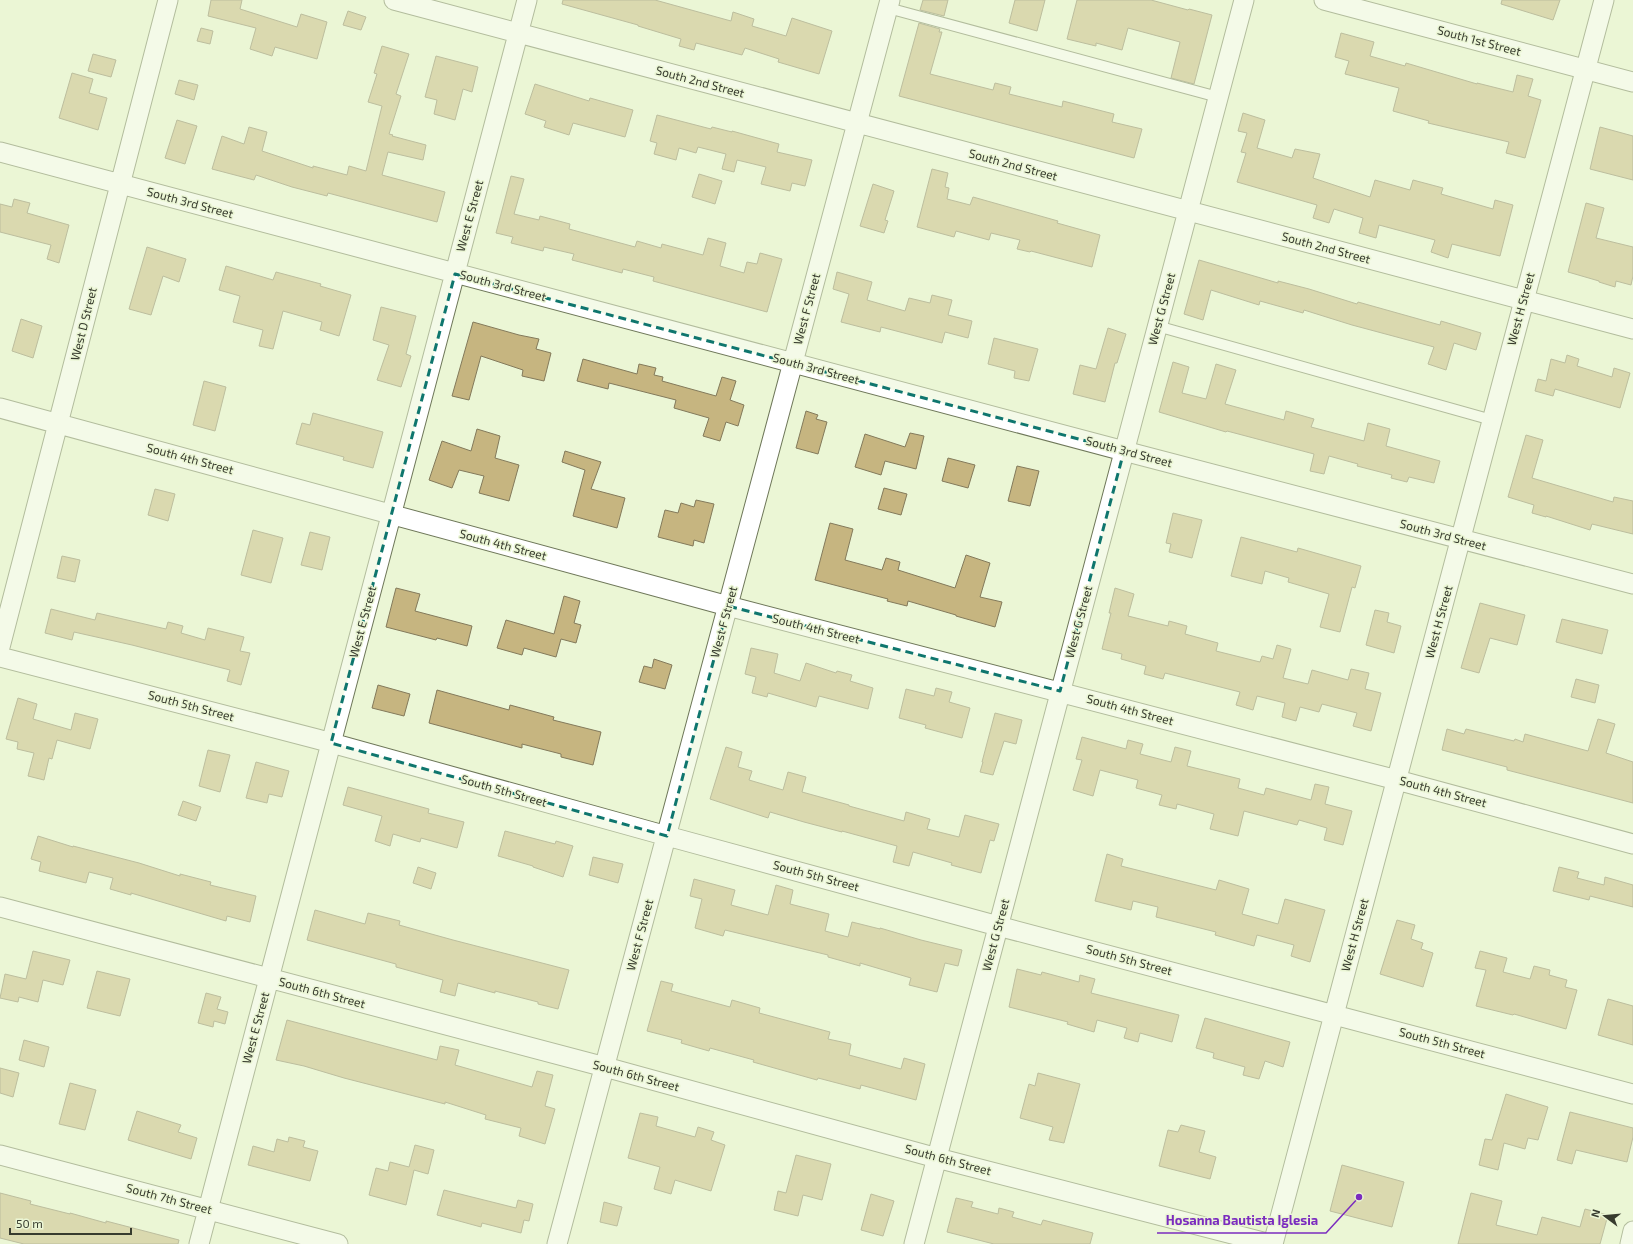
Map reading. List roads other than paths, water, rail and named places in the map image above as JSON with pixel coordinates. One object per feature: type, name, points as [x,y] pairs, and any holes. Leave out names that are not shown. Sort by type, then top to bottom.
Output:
[{"type":"street","name":"West D Street","points":[[0,648],[168,0]]},
{"type":"street","name":"South 2nd Street","points":[[394,0],[1633,329]]},
{"type":"street","name":"West E Street","points":[[199,1244],[527,0]]},
{"type":"street","name":"West G Street","points":[[914,1244],[1244,0]]},
{"type":"street","name":"South 1st Street","points":[[1324,0],[1633,82]]},
{"type":"street","name":"West H Street","points":[[1272,1244],[1604,0]]},
{"type":"street","name":"West F Street","points":[[557,1244],[889,4]]},
{"type":"street","name":"South 3rd Street","points":[[0,152],[1124,451],[1633,584]]},
{"type":"street","name":"South 4th Street","points":[[0,408],[728,606],[1060,691],[1633,844]]},
{"type":"street","name":"South 5th Street","points":[[0,657],[331,743],[998,926],[1633,1094]]},
{"type":"street","name":"South 6th Street","points":[[0,908],[605,1067],[936,1158],[1272,1244]]},
{"type":"street","name":"South 7th Street","points":[[0,1155],[338,1244]]},
{"type":"street","points":[[1630,1244],[1633,1230]]},
{"type":"lane","points":[[889,4],[1218,97]]},
{"type":"lane","points":[[1157,326],[1492,420]]},
{"type":"place","name":"Hosanna Bautista Iglesia","points":[[1359,1197]]}]
